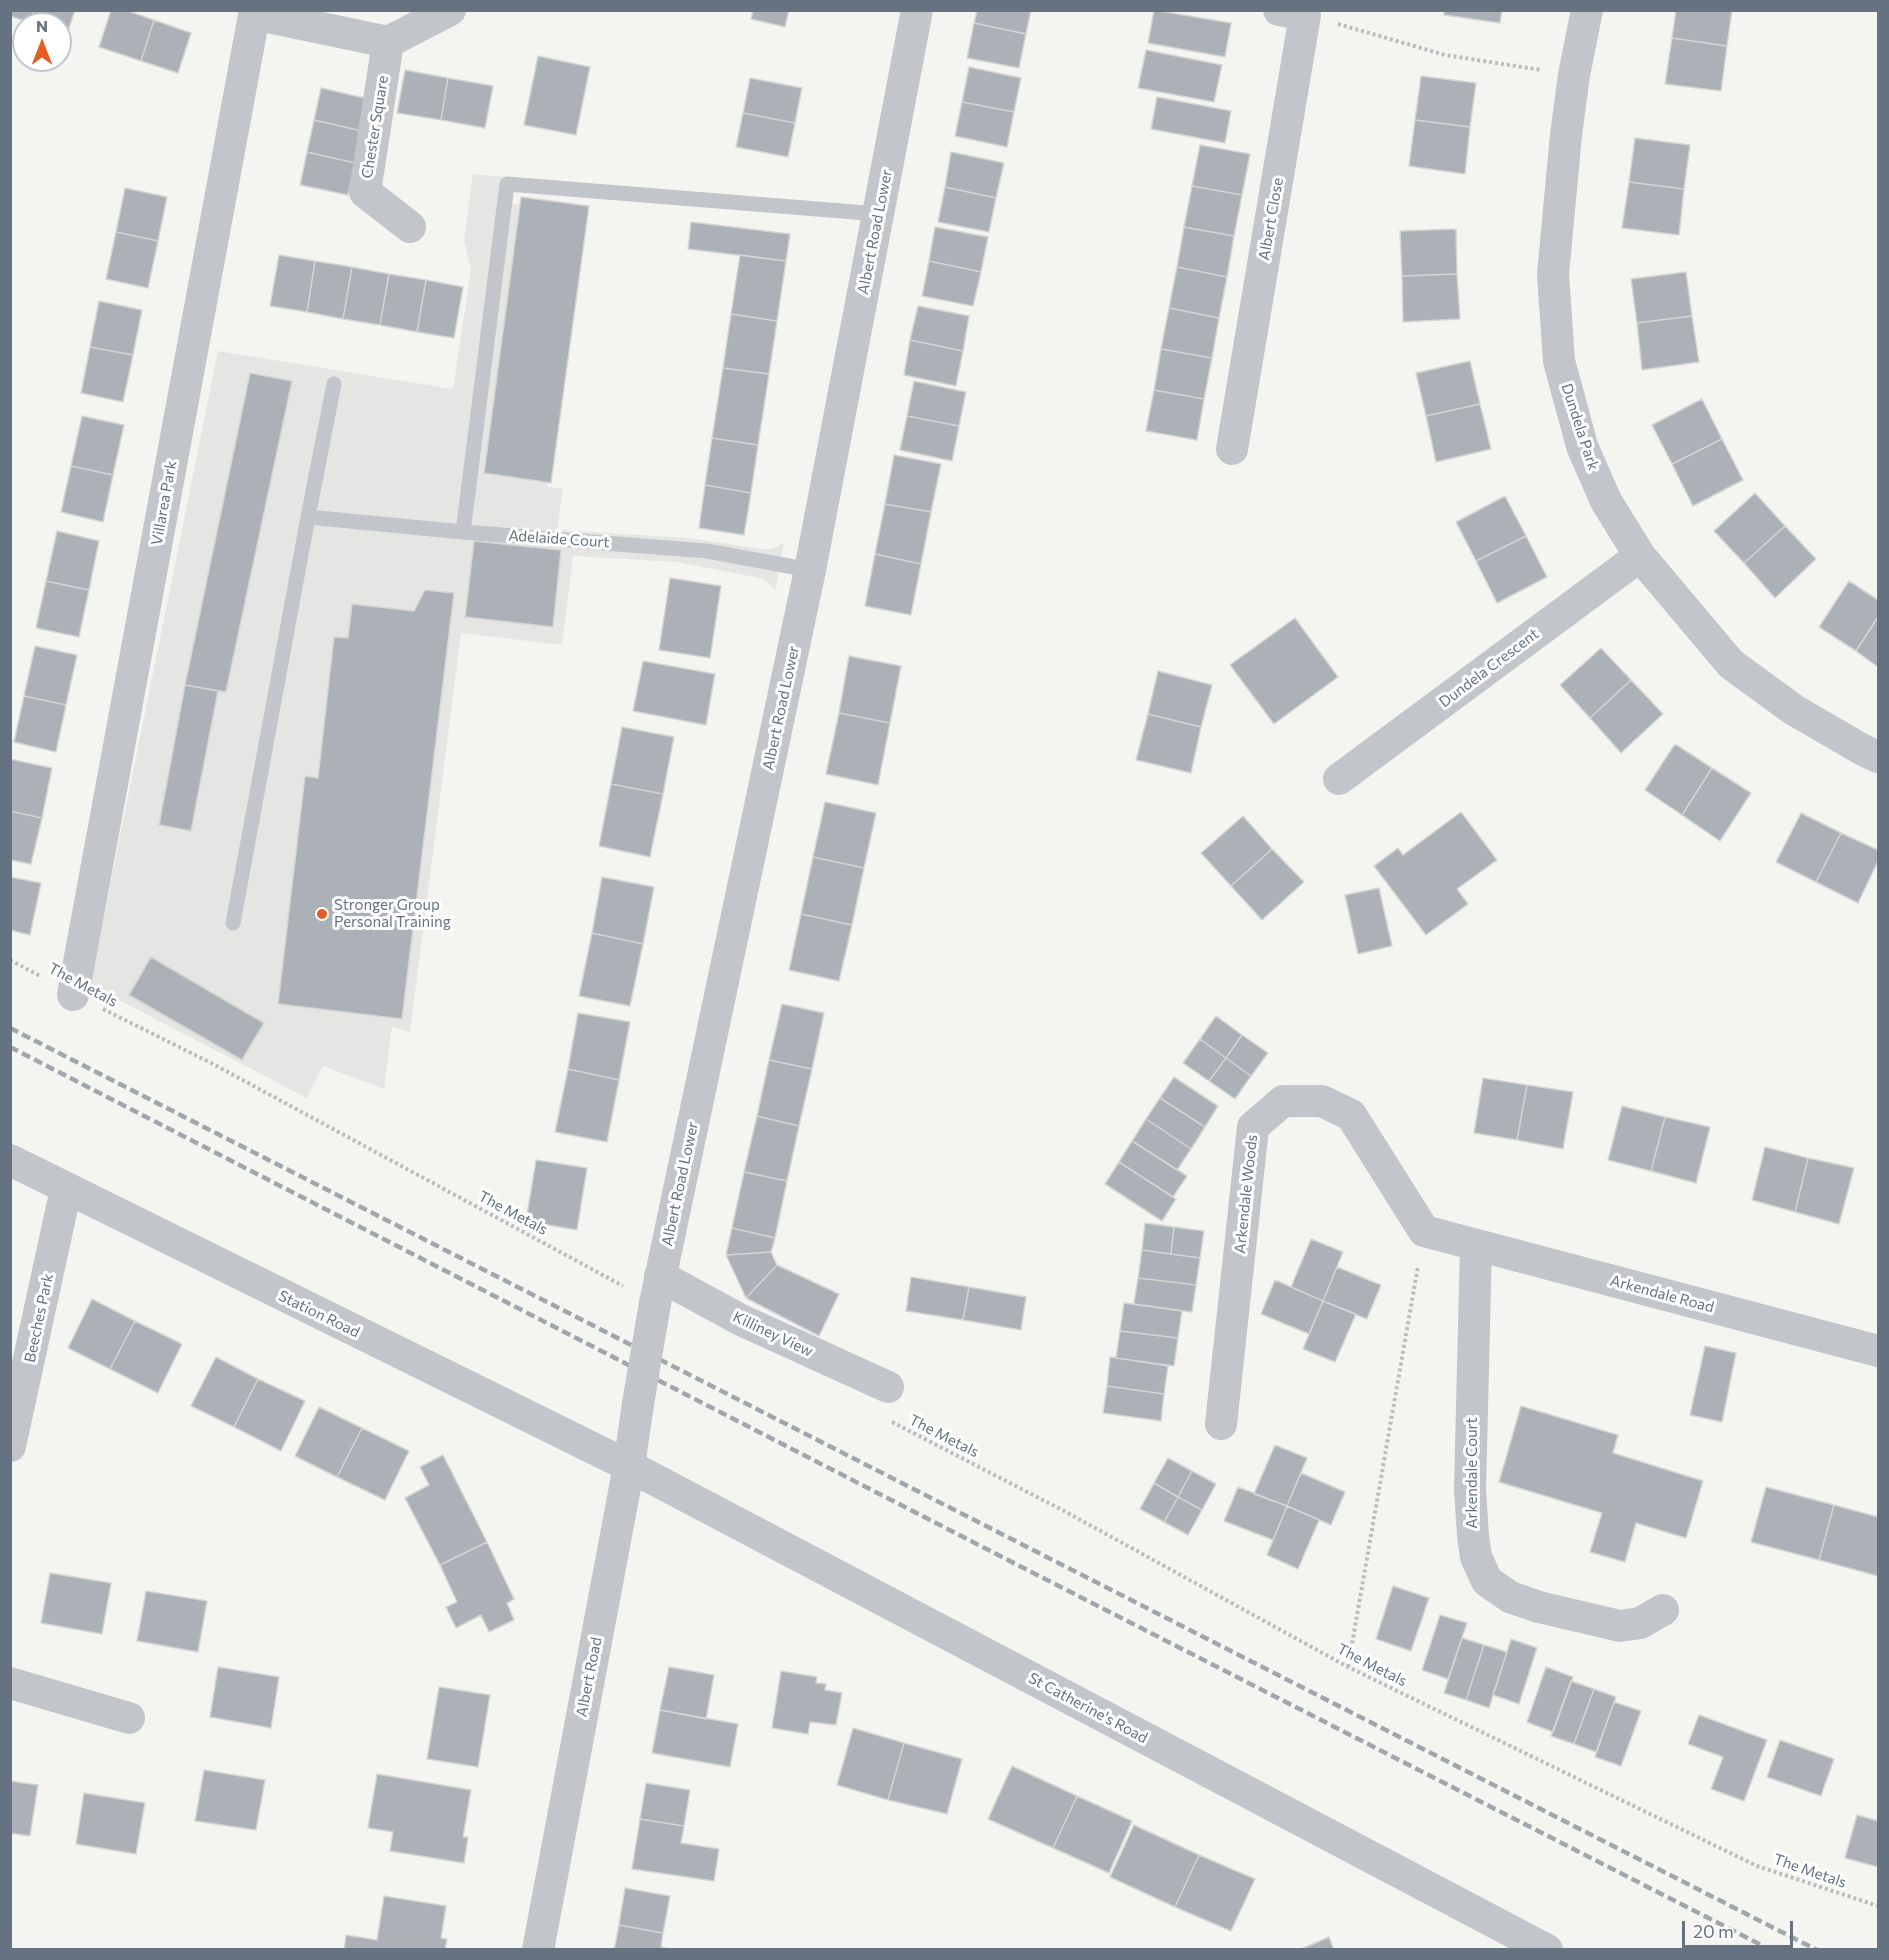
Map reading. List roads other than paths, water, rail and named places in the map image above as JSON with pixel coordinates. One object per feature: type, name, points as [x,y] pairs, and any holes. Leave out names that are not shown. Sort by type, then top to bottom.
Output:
[{"type":"street","points":[[255,12],[388,42],[450,10]]},
{"type":"street","name":"Albert Road Lower","points":[[638,1404],[658,1290],[810,570],[917,10]]},
{"type":"street","name":"Dundela Park","points":[[1587,10],[1574,75],[1566,135],[1553,274],[1559,362],[1582,446],[1606,501],[1640,556],[1731,664],[1794,710],[1878,757]]},
{"type":"street","name":"Villarea Park","points":[[74,994],[255,12]]},
{"type":"street","name":"Albert Close","points":[[1232,449],[1292,13]]},
{"type":"street","name":"Chester Square","points":[[388,42],[365,192],[410,227]]},
{"type":"street","name":"Dundela Crescent","points":[[1339,779],[1640,556]]},
{"type":"street","name":"Arkendale Woods","points":[[1221,1424],[1253,1128],[1282,1101],[1322,1101],[1351,1114],[1435,1234]]},
{"type":"street","name":"Station Road","points":[[10,1161],[628,1466]]},
{"type":"street","name":"Beeches Park","points":[[10,1446],[66,1189]]},
{"type":"street","name":"Arkendale Road","points":[[1435,1234],[1878,1351]]},
{"type":"street","name":"Arkendale Court","points":[[1476,1246],[1470,1489],[1476,1557],[1487,1581],[1510,1597],[1620,1626],[1640,1623],[1663,1610]]},
{"type":"street","name":"Killiney View","points":[[658,1290],[741,1320],[888,1387]]},
{"type":"street","name":"Albert Road","points":[[538,1950],[638,1404]]},
{"type":"street","name":"St Catherine's Road","points":[[628,1466],[1547,1950]]},
{"type":"street","points":[[10,1683],[129,1718]]},
{"type":"lane","points":[[463,532],[507,184],[879,214]]},
{"type":"lane","points":[[233,923],[334,384]]},
{"type":"lane","name":"Adelaide Court","points":[[308,517],[707,551],[810,570]]},
{"type":"railway","points":[[10,1028],[1817,1950]]},
{"type":"railway","points":[[10,1047],[1771,1950]]},
{"type":"place","name":"Stronger Group Personal Training","points":[[322,914]]}]
